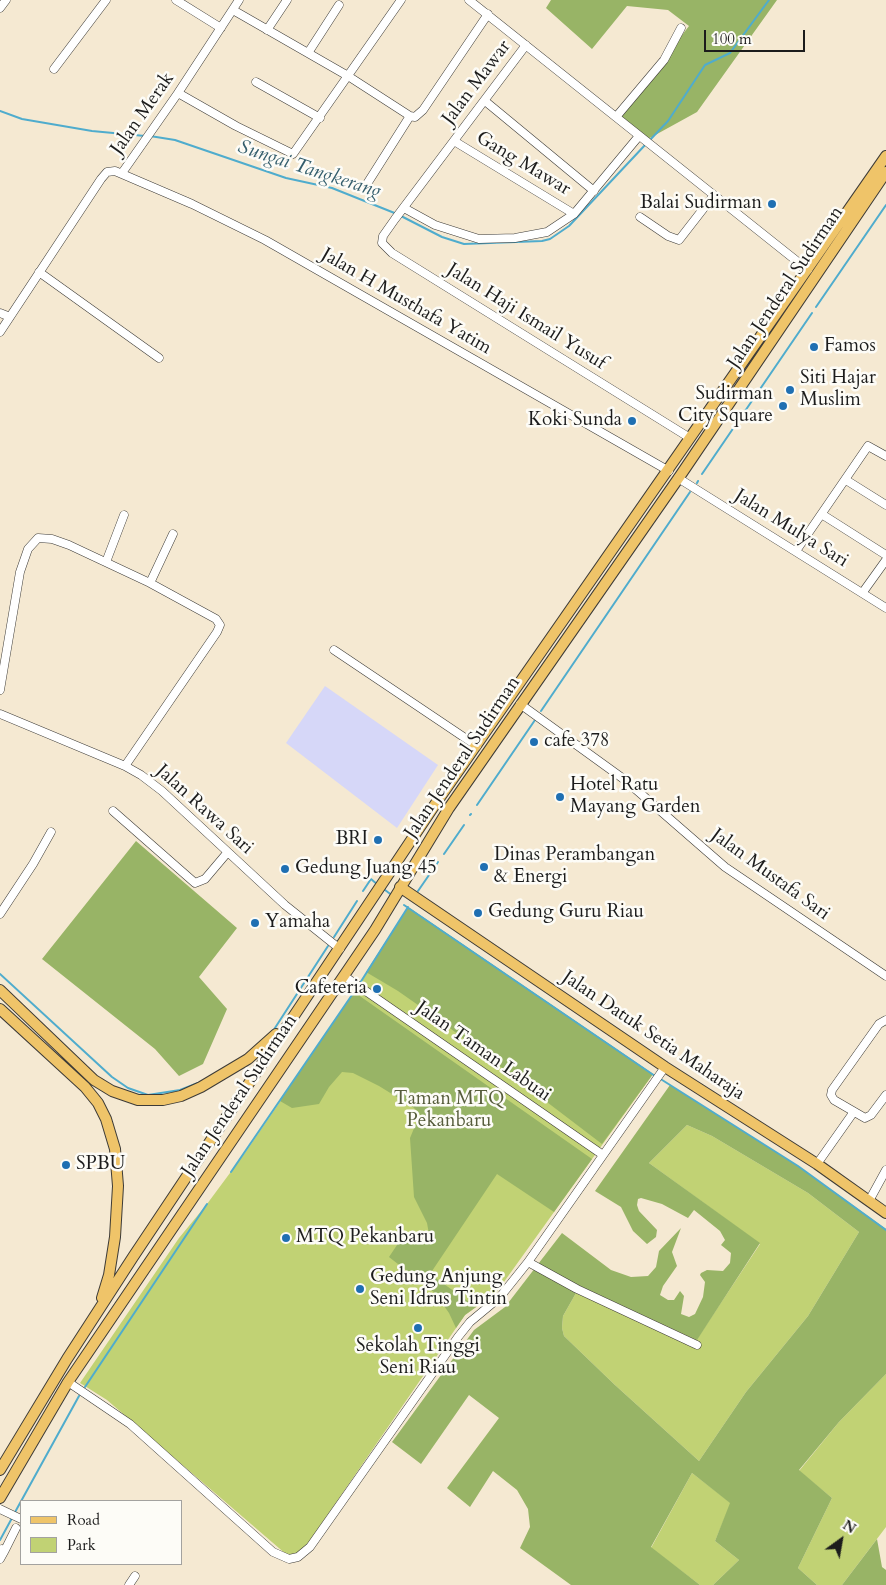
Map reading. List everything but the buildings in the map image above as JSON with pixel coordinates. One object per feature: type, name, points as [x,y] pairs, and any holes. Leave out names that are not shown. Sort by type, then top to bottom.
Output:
[{"type":"main road","name":"Jalan Jenderal Sudirman","points":[[0,1470],[98,1311],[340,949],[611,551],[669,471],[886,156]]},
{"type":"main road","name":"Jalan Jenderal Sudirman","points":[[0,1498],[68,1382],[210,1170],[344,976],[449,808],[884,178]]},
{"type":"main road","points":[[611,551],[622,558]]},
{"type":"main road","name":"Jalan Datuk Setia Maharaja","points":[[400,887],[660,1074],[817,1164],[886,1213]]},
{"type":"main road","points":[[0,990],[94,1080],[118,1094],[147,1101],[181,1096],[242,1064],[268,1044],[300,1009]]},
{"type":"main road","points":[[0,1010],[85,1087],[102,1110],[111,1132],[118,1166],[115,1237],[109,1275],[98,1311]]},
{"type":"main road","points":[[198,1161],[210,1170]]},
{"type":"main road","points":[[185,1180],[198,1189]]},
{"type":"street","points":[[0,8],[6,0]]},
{"type":"street","points":[[54,69],[106,0]]},
{"type":"street","points":[[176,0],[221,28]]},
{"type":"street","name":"Jalan Merak","points":[[0,332],[101,179],[110,171],[122,173],[178,93],[239,0]]},
{"type":"street","points":[[267,30],[287,0]]},
{"type":"street","points":[[469,0],[808,270]]},
{"type":"street","points":[[178,93],[290,154],[297,151],[398,1]]},
{"type":"street","points":[[308,53],[339,5]]},
{"type":"street","points":[[233,10],[348,76],[410,116],[418,116],[423,110],[488,14]]},
{"type":"street","points":[[616,117],[664,60],[681,28]]},
{"type":"street","name":"Jalan Mawar","points":[[403,208],[526,45]]},
{"type":"street","points":[[256,82],[320,118]]},
{"type":"street","points":[[485,101],[594,192]]},
{"type":"street","points":[[364,187],[410,116]]},
{"type":"street","points":[[403,208],[450,231],[466,236],[491,240],[547,232],[561,225],[574,214],[641,137]]},
{"type":"street","name":"Gang Mawar","points":[[454,141],[574,214]]},
{"type":"street","name":"Jalan H Musthafa Yatim","points":[[122,173],[265,240],[669,471]]},
{"type":"street","points":[[640,217],[672,239],[678,240],[714,195]]},
{"type":"street","name":"Jalan Haji Ismail Yusuf","points":[[403,208],[382,240],[387,249],[690,438]]},
{"type":"street","points":[[39,272],[159,358]]},
{"type":"street","points":[[0,313],[10,317]]},
{"type":"street","points":[[796,551],[823,515],[868,446],[886,456]]},
{"type":"street","name":"Jalan Mulya Sari","points":[[678,478],[886,608]]},
{"type":"street","points":[[846,480],[886,505]]},
{"type":"street","points":[[106,562],[124,515]]},
{"type":"street","points":[[823,515],[886,555]]},
{"type":"street","points":[[150,583],[174,534]]},
{"type":"street","points":[[0,690],[20,572],[24,557],[33,542],[38,538],[52,539],[106,562],[150,583],[216,619],[220,625],[217,632],[125,766]]},
{"type":"street","points":[[863,592],[886,560]]},
{"type":"street","points":[[334,650],[477,746]]},
{"type":"street","name":"Jalan Mustafa Sari","points":[[520,704],[625,780],[725,867],[886,976]]},
{"type":"street","name":"Jalan Rawa Sari","points":[[0,715],[125,766],[162,791],[227,853],[340,949]]},
{"type":"street","points":[[113,811],[195,883],[205,880],[227,853]]},
{"type":"street","points":[[0,914],[29,871],[51,832]]},
{"type":"street","name":"Jalan Taman Labuai","points":[[344,976],[603,1155]]},
{"type":"street","points":[[886,1020],[879,1024],[831,1092],[834,1100],[862,1118],[868,1117],[886,1096]]},
{"type":"street","points":[[68,1382],[130,1424],[273,1552],[290,1559],[298,1558],[310,1547],[450,1347],[470,1322],[500,1297],[528,1262],[660,1074]]},
{"type":"street","points":[[817,1164],[853,1113]]},
{"type":"street","points":[[869,1201],[886,1170]]},
{"type":"street","points":[[528,1262],[577,1289],[697,1345]]},
{"type":"street","points":[[0,1509],[16,1517]]},
{"type":"street","points":[[0,1559],[2,1549],[16,1528]]},
{"type":"street","points":[[129,1585],[134,1576]]},
{"type":"shaded area","points":[[325,686],[438,765],[397,828],[286,743]]},
{"type":"green space","points":[[551,0],[777,0],[697,112],[648,139],[620,116],[689,26],[668,10],[627,6],[592,49],[546,8]]},
{"type":"green space","points":[[136,841],[237,928],[199,977],[227,1009],[203,1064],[179,1076],[155,1049],[42,959]]},
{"type":"green space","name":"Taman MTQ Pekanbaru","points":[[408,907],[653,1074],[496,1293],[465,1315],[302,1552],[287,1555],[107,1400],[80,1383],[179,1238],[247,1150],[353,995]]},
{"type":"green space","points":[[408,907],[653,1074],[602,1144],[438,1019],[398,991],[366,972]]},
{"type":"green space","points":[[354,992],[592,1159],[554,1212],[497,1174],[430,1274],[476,1307],[465,1315],[456,1328],[449,1313],[435,1293],[389,1257],[401,1239],[411,1235],[429,1234],[427,1223],[414,1197],[410,1138],[420,1114],[413,1107],[379,1086],[353,1073],[342,1072],[329,1087],[319,1104],[292,1108],[280,1101]]},
{"type":"green space","points":[[670,1085],[798,1166],[886,1229],[886,1374],[839,1422],[799,1470],[832,1498],[798,1568],[817,1585],[713,1585],[739,1560],[715,1541],[730,1503],[692,1473],[651,1547],[700,1585],[571,1585],[520,1548],[530,1527],[528,1509],[517,1490],[493,1471],[470,1507],[447,1488],[499,1418],[469,1395],[421,1464],[392,1442],[474,1330],[505,1307],[562,1233],[611,1270],[631,1277],[648,1276],[656,1267],[659,1251],[681,1228],[672,1252],[677,1266],[663,1286],[660,1295],[668,1300],[674,1300],[680,1291],[684,1296],[681,1314],[689,1317],[695,1314],[703,1297],[705,1282],[700,1275],[701,1273],[707,1270],[723,1271],[730,1263],[731,1253],[721,1245],[725,1240],[720,1231],[694,1210],[688,1218],[662,1204],[641,1198],[638,1199],[637,1205],[639,1211],[657,1230],[656,1237],[647,1244],[633,1231],[621,1207],[595,1191]],"holes":[[[687,1125],[712,1136],[808,1193],[859,1232],[808,1316],[746,1392],[699,1461],[564,1336],[562,1328],[563,1316],[580,1286],[697,1340],[760,1243],[649,1163]]]},
{"type":"green space","points":[[687,1125],[712,1136],[808,1193],[859,1232],[808,1316],[746,1392],[699,1461],[564,1336],[562,1328],[563,1316],[580,1286],[697,1339],[760,1244],[649,1163]]},
{"type":"green space","points":[[886,1374],[886,1527],[842,1585],[817,1585],[798,1568],[832,1498],[799,1471],[839,1422]]},
{"type":"green space","points":[[692,1473],[731,1503],[715,1541],[739,1560],[713,1585],[700,1585],[651,1548]]},
{"type":"green space","points":[[877,1539],[882,1567],[886,1570],[886,1585],[842,1585]]},
{"type":"waterway","name":"Sungai Tangkerang","points":[[649,141],[668,121],[705,65],[730,53],[769,0]]},
{"type":"waterway","name":"Sungai Tangkerang","points":[[0,111],[22,119],[92,131],[145,136]]},
{"type":"waterway","name":"Sungai Tangkerang","points":[[150,136],[175,140],[286,178],[332,188],[397,214]]},
{"type":"waterway","name":"Sungai Tangkerang","points":[[401,216],[442,237],[464,244],[542,241],[550,239],[569,226],[646,144]]},
{"type":"waterway","points":[[816,307],[886,205]]},
{"type":"waterway","points":[[702,474],[812,313]]},
{"type":"waterway","points":[[541,711],[690,492]]},
{"type":"waterway","points":[[477,805],[535,720]]},
{"type":"waterway","points":[[444,854],[464,825]]},
{"type":"waterway","points":[[418,891],[438,862]]},
{"type":"waterway","points":[[363,891],[371,879],[378,885]]},
{"type":"waterway","points":[[385,890],[393,896]]},
{"type":"waterway","points":[[334,937],[357,901]]},
{"type":"waterway","points":[[404,905],[655,1076]]},
{"type":"waterway","points":[[360,983],[408,907]]},
{"type":"waterway","points":[[273,1031],[328,946]]},
{"type":"waterway","points":[[0,974],[112,1077],[128,1088],[148,1095],[180,1090],[198,1083]]},
{"type":"waterway","points":[[231,1172],[354,992]]},
{"type":"waterway","points":[[659,1078],[798,1166],[886,1230]]},
{"type":"waterway","points":[[85,1387],[207,1204]]},
{"type":"waterway","points":[[22,1500],[79,1396]]},
{"type":"waterway","points":[[14,1514],[20,1503]]},
{"type":"waterway","points":[[0,1540],[12,1518]]},
{"type":"place","name":"Balai Sudirman","points":[[772,204]]},
{"type":"place","name":"Famos","points":[[814,347]]},
{"type":"place","name":"Siti Hajar Muslim","points":[[790,390]]},
{"type":"place","name":"Sudirman City Square","points":[[783,406]]},
{"type":"place","name":"Koki Sunda","points":[[632,421]]},
{"type":"place","name":"cafe 378","points":[[534,742]]},
{"type":"place","name":"Hotel Ratu Mayang Garden","points":[[560,797]]},
{"type":"place","name":"BRI","points":[[378,840]]},
{"type":"place","name":"Dinas Perambangan & Energi","points":[[484,867]]},
{"type":"place","name":"Gedung Juang 45","points":[[285,869]]},
{"type":"place","name":"Gedung Guru Riau","points":[[478,913]]},
{"type":"place","name":"Yamaha","points":[[255,923]]},
{"type":"place","name":"Cafeteria","points":[[377,989]]},
{"type":"place","name":"SPBU","points":[[66,1165]]},
{"type":"place","name":"MTQ Pekanbaru","points":[[286,1238]]},
{"type":"place","name":"Gedung Anjung Seni Idrus Tintin","points":[[360,1289]]},
{"type":"place","name":"Sekolah Tinggi Seni Riau","points":[[418,1328]]}]
